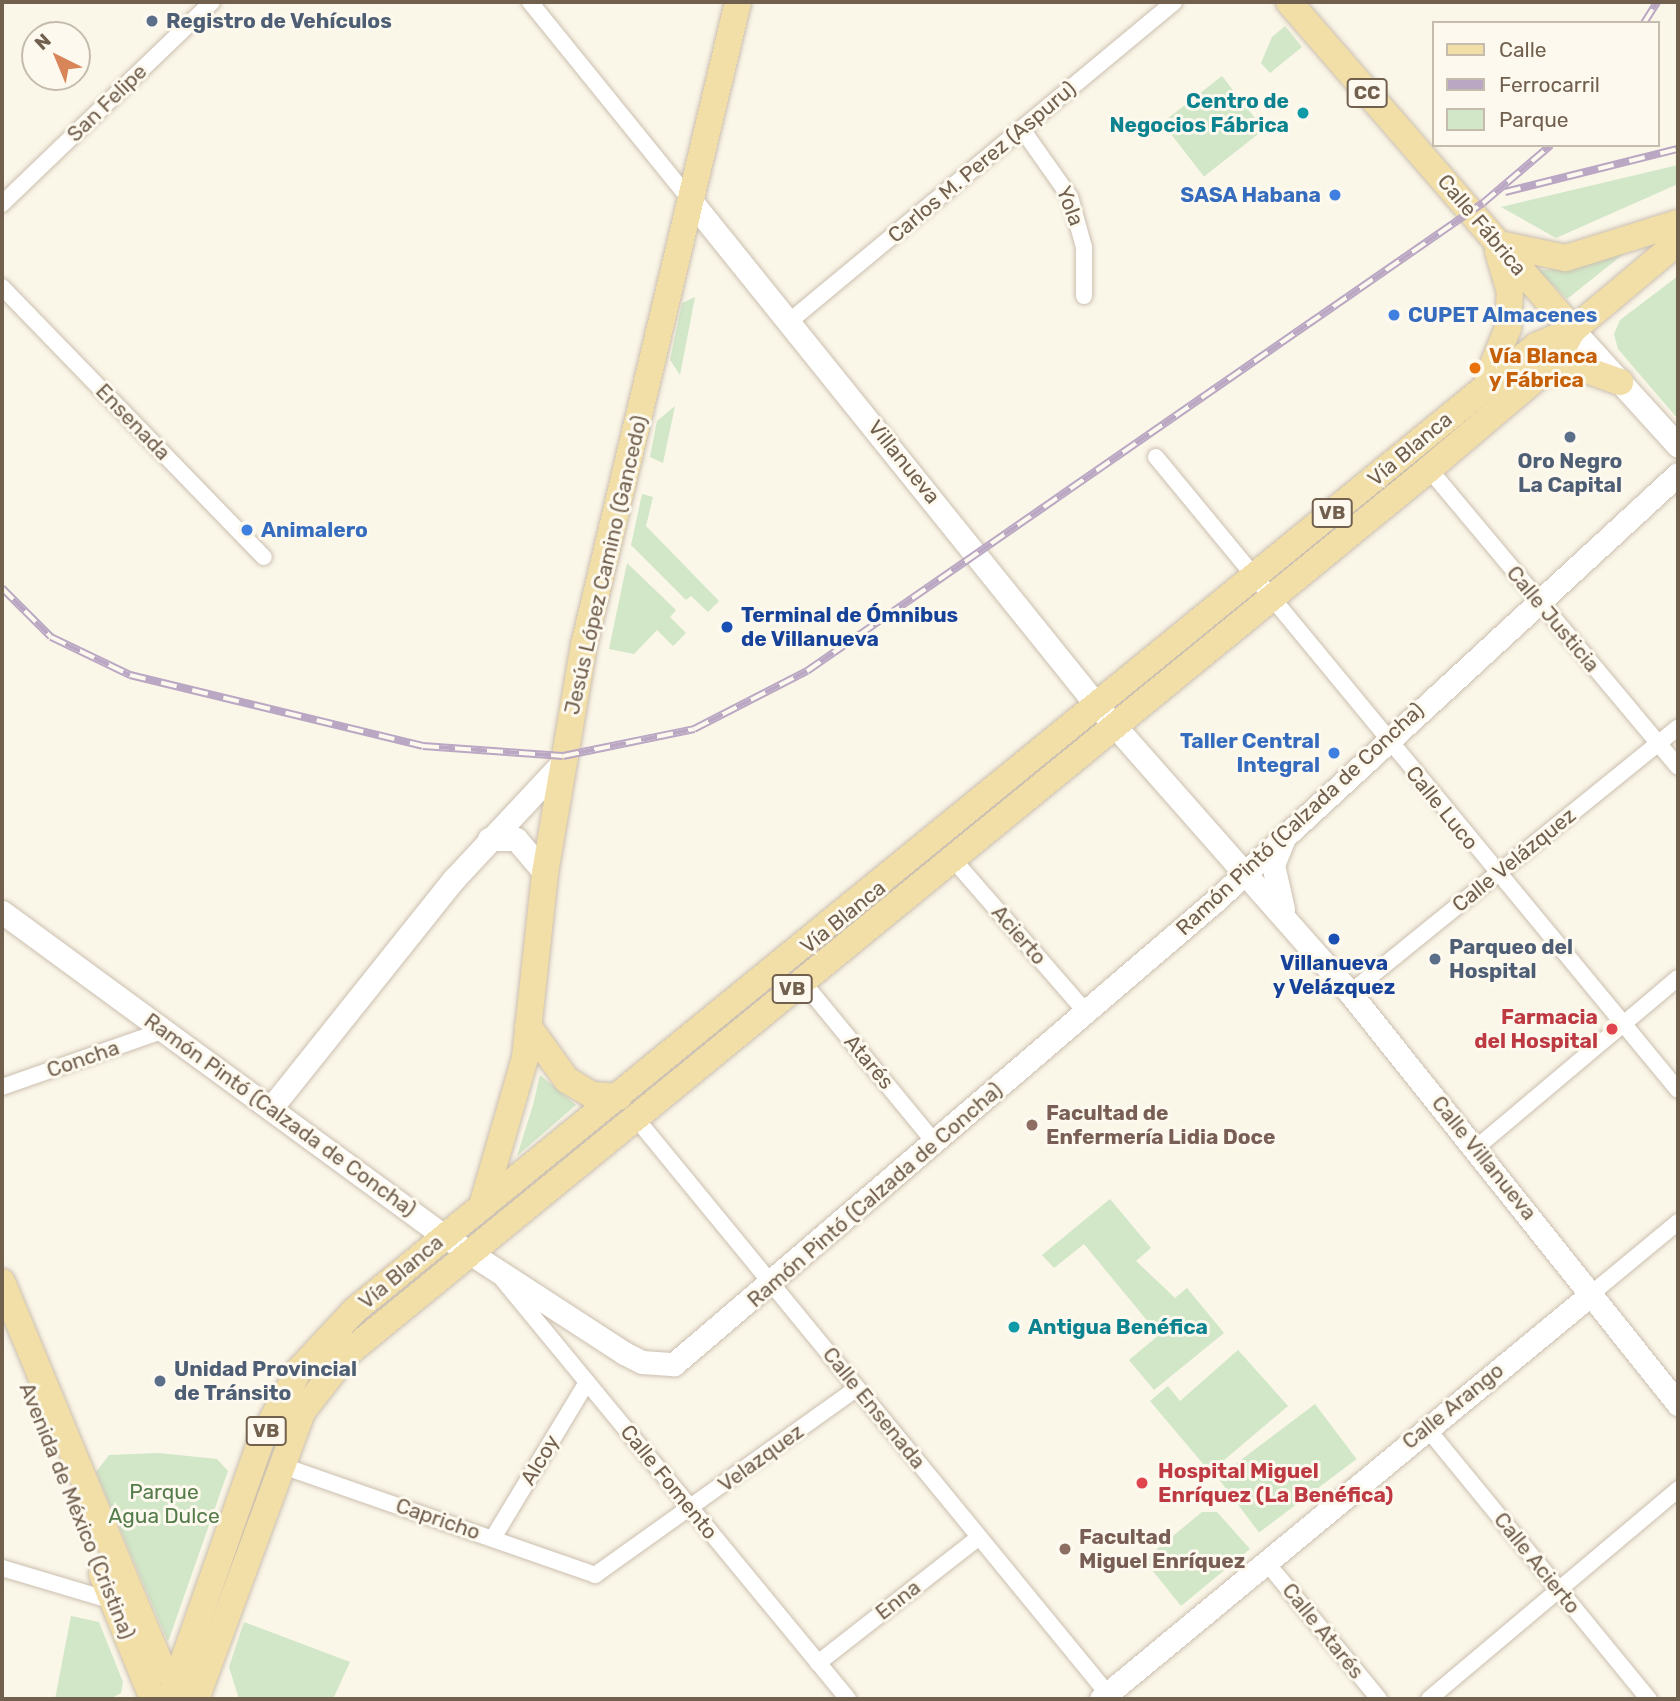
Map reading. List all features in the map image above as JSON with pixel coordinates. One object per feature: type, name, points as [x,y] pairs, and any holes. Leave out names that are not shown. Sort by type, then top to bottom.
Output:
[{"type":"main road","name":"Jesús López Camino (Gancedo)","points":[[505,1133],[528,1026],[545,873],[562,763],[592,606],[738,2]]},
{"type":"main road","name":"Calle Fábrica","points":[[1289,2],[1573,330]]},
{"type":"main road","points":[[1495,243],[1522,254],[1566,258],[1678,223]]},
{"type":"main road","name":"Vía Blanca","points":[[1262,588],[1429,469],[1541,374],[1573,330],[1678,242]]},
{"type":"main road","points":[[1475,395],[1497,366],[1508,328],[1510,292],[1495,243]]},
{"type":"main road","name":"Vía Blanca","points":[[195,1699],[280,1465],[321,1382],[479,1258],[627,1107],[1262,588],[1475,395],[1536,346],[1573,330]]},
{"type":"main road","points":[[1541,374],[1575,366],[1620,382]]},
{"type":"main road","name":"Vía Blanca","points":[[172,1690],[261,1440],[299,1370],[355,1310],[482,1205],[627,1107],[802,981],[952,858],[1107,717]]},
{"type":"main road","points":[[528,1026],[567,1080],[592,1095],[627,1107]]},
{"type":"main road","points":[[479,1258],[482,1205],[505,1133]]},
{"type":"main road","points":[[444,1236],[505,1133]]},
{"type":"main road","name":"Avenida de México (Cristina)","points":[[2,1282],[172,1690],[195,1699]]},
{"type":"main road","name":"Avenida de México (Cristina)","points":[[2,1322],[113,1601],[146,1693]]},
{"type":"street","name":"San Felipe","points":[[2,204],[212,2]]},
{"type":"street","name":"Villanueva","points":[[530,2],[1107,717],[1285,916]]},
{"type":"street","name":"Carlos M. Perez (Aspuru)","points":[[790,321],[1174,2]]},
{"type":"street","name":"Yola","points":[[1022,129],[1070,197],[1084,247],[1084,296]]},
{"type":"street","name":"Ensenada","points":[[2,287],[264,557]]},
{"type":"street","name":"Calle Fábrica","points":[[1573,330],[1678,446]]},
{"type":"street","name":"Calle Luco","points":[[1156,457],[1496,875],[1678,1090]]},
{"type":"street","name":"Calle Justicia","points":[[1429,469],[1536,602],[1678,767]]},
{"type":"street","name":"Ramón Pintó (Calzada de Concha)","points":[[2,912],[444,1236],[592,1335],[655,1365],[690,1356],[1246,872],[1294,824],[1678,474]]},
{"type":"street","name":"Calle Velázquez","points":[[1350,993],[1678,727]]},
{"type":"street","points":[[271,1108],[489,838],[562,763]]},
{"type":"street","points":[[1285,916],[1273,866],[1294,824]]},
{"type":"street","points":[[489,838],[516,839],[545,873]]},
{"type":"street","name":"Acierto","points":[[952,858],[1086,1012]]},
{"type":"street","name":"Calle Villanueva","points":[[1285,916],[1476,1148],[1678,1404]]},
{"type":"street","points":[[1476,1148],[1678,978]]},
{"type":"street","name":"Atarés","points":[[802,981],[936,1143]]},
{"type":"street","name":"Concha","points":[[2,1087],[165,1030]]},
{"type":"street","name":"Calle Ensenada","points":[[627,1107],[979,1536],[1107,1698]]},
{"type":"street","name":"Calle Arango","points":[[1107,1698],[1426,1427],[1678,1222]]},
{"type":"street","name":"Calle Fomento","points":[[479,1258],[587,1382],[848,1699]]},
{"type":"street","name":"Alcoy","points":[[493,1538],[587,1382]]},
{"type":"street","name":"Velazquez","points":[[595,1575],[857,1388]]},
{"type":"street","name":"Calle Acierto","points":[[1426,1427],[1649,1699]]},
{"type":"street","name":"Capricho","points":[[280,1465],[595,1575]]},
{"type":"street","points":[[1429,1699],[1678,1489]]},
{"type":"street","name":"Enna","points":[[818,1663],[979,1536]]},
{"type":"street","name":"Calle Atarés","points":[[1267,1563],[1379,1699]]},
{"type":"street","points":[[2,1568],[113,1601]]},
{"type":"green space","points":[[1285,26],[1302,47],[1270,73],[1261,63],[1272,37]]},
{"type":"green space","points":[[1222,76],[1264,130],[1204,176],[1162,123]]},
{"type":"green space","points":[[1678,165],[1678,184],[1556,238],[1501,207]]},
{"type":"green space","points":[[1631,248],[1567,299],[1538,270],[1563,269]]},
{"type":"green space","points":[[1678,276],[1678,419],[1618,349],[1614,334],[1620,320]]},
{"type":"green space","points":[[695,297],[680,375],[670,360],[682,303]]},
{"type":"green space","points":[[675,406],[663,463],[650,457],[657,421]]},
{"type":"green space","points":[[642,494],[653,497],[646,526],[719,601],[708,612],[691,596],[686,600],[631,545]]},
{"type":"green space","points":[[627,563],[676,610],[670,617],[686,633],[673,646],[657,630],[634,654],[609,649]]},
{"type":"green space","points":[[540,1075],[576,1105],[517,1156],[533,1105]]},
{"type":"green space","points":[[1110,1199],[1151,1248],[1136,1261],[1175,1298],[1187,1288],[1224,1333],[1154,1390],[1129,1360],[1159,1335],[1084,1244],[1054,1268],[1042,1255]]},
{"type":"green space","points":[[1238,1350],[1288,1406],[1210,1472],[1150,1401],[1168,1386],[1180,1401]]},
{"type":"green space","points":[[1315,1404],[1357,1459],[1259,1533],[1218,1477]]},
{"type":"green space","name":"Parque Agua Dulce","points":[[159,1453],[217,1459],[228,1471],[168,1642],[96,1472],[109,1455]]},
{"type":"green space","points":[[1202,1512],[1217,1512],[1250,1549],[1181,1606],[1144,1560]]},
{"type":"green space","points":[[71,1616],[99,1622],[123,1682],[121,1693],[110,1699],[55,1699]]},
{"type":"green space","points":[[244,1622],[350,1662],[333,1699],[239,1699],[229,1667]]},
{"type":"railway","points":[[1645,21],[1657,2]]},
{"type":"railway","points":[[2,588],[51,637],[130,675],[423,746],[563,756],[694,729],[807,671],[1483,203],[1549,147]]},
{"type":"railway","points":[[1505,192],[1678,149]]},
{"type":"place","name":"Registro de Vehículos","points":[[152,21]]},
{"type":"place","name":"Centro de Negocios Fábrica","points":[[1303,113]]},
{"type":"place","name":"SASA Habana","points":[[1335,195]]},
{"type":"place","name":"CUPET Almacenes","points":[[1394,315]]},
{"type":"place","name":"Vía Blanca y Fábrica","points":[[1475,368]]},
{"type":"place","name":"Oro Negro La Capital","points":[[1570,437]]},
{"type":"place","name":"Animalero","points":[[247,530]]},
{"type":"place","name":"Terminal de Ómnibus de Villanueva","points":[[727,627]]},
{"type":"place","name":"Taller Central Integral","points":[[1334,753]]},
{"type":"place","name":"Villanueva y Velázquez","points":[[1334,939]]},
{"type":"place","name":"Parqueo del Hospital","points":[[1435,959]]},
{"type":"place","name":"Farmacia del Hospital","points":[[1612,1029]]},
{"type":"place","name":"Facultad de Enfermería Lidia Doce","points":[[1032,1125]]},
{"type":"place","name":"Antigua Benéfica","points":[[1014,1327]]},
{"type":"place","name":"Unidad Provincial de Tránsito","points":[[160,1381]]},
{"type":"place","name":"Hospital Miguel Enríquez (La Benéfica)","points":[[1142,1483]]},
{"type":"place","name":"Facultad Miguel Enríquez","points":[[1065,1549]]}]
